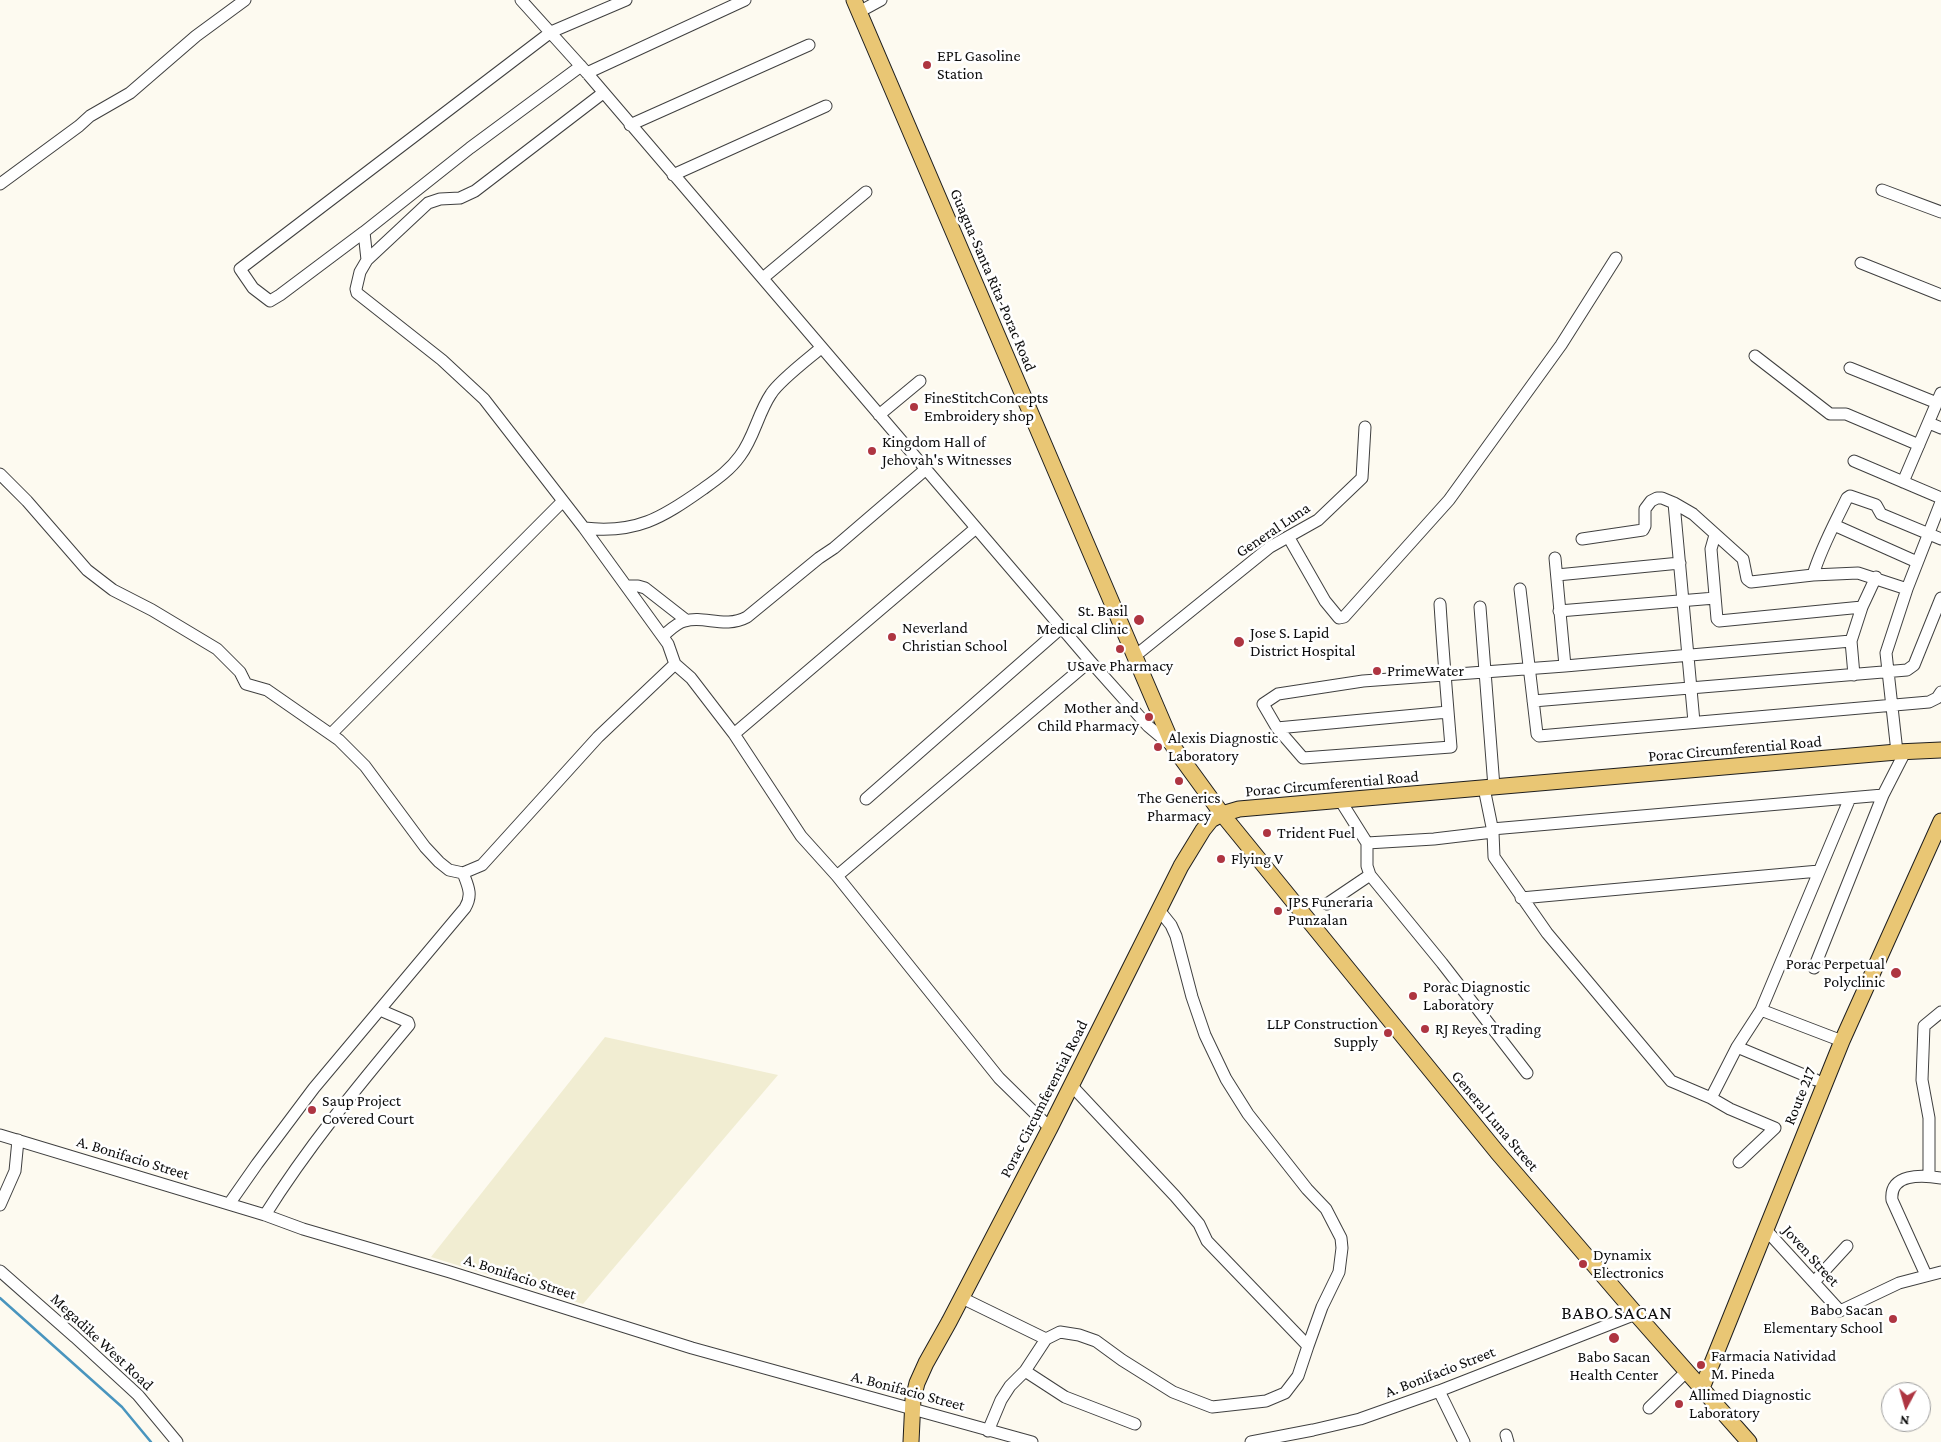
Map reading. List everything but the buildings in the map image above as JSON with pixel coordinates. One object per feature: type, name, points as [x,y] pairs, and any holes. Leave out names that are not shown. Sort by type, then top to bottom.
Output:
[{"type":"main road","name":"Guagua-Santa Rita-Porac Road","points":[[857,6],[1174,748],[1222,814]]},
{"type":"main road","name":"Porac Circumferential Road","points":[[911,1442],[912,1409],[915,1391],[922,1373],[1050,1128],[1181,866],[1211,820],[1222,814],[1239,810],[1340,800],[1941,750]]},
{"type":"main road","name":"General Luna Street","points":[[1222,814],[1497,1152],[1749,1442]]},
{"type":"main road","name":"Route 217","points":[[1702,1388],[1767,1231],[1802,1136],[1842,1041],[1941,821]]},
{"type":"street","points":[[0,184],[90,116],[130,93],[196,36],[245,0]]},
{"type":"street","points":[[626,0],[551,32],[240,269],[253,288],[270,301],[280,295],[364,232],[470,148],[584,70],[745,0]]},
{"type":"street","points":[[857,6],[881,0]]},
{"type":"street","points":[[525,2],[1061,628],[1148,726],[1174,748]]},
{"type":"street","points":[[630,125],[809,45]]},
{"type":"street","points":[[603,93],[475,191],[460,198],[440,199],[428,203],[367,260],[360,272],[356,289],[357,293],[442,360],[484,399],[584,528],[668,644],[675,664],[691,678],[734,734],[801,836],[837,876],[999,1078],[1050,1128]]},
{"type":"street","points":[[673,175],[826,106]]},
{"type":"street","points":[[1882,190],[1941,212]]},
{"type":"street","points":[[763,278],[866,192]]},
{"type":"street","points":[[364,232],[367,260]]},
{"type":"street","points":[[1289,538],[1324,601],[1339,618],[1344,617],[1450,500],[1561,345],[1616,258]]},
{"type":"street","points":[[1861,264],[1941,295]]},
{"type":"street","points":[[584,528],[617,530],[639,526],[654,520],[681,504],[724,474],[741,455],[757,418],[772,393],[821,348]]},
{"type":"street","points":[[1755,356],[1830,414],[1846,414],[1919,445]]},
{"type":"street","points":[[1850,368],[1939,398],[1903,482]]},
{"type":"street","points":[[879,415],[920,381]]},
{"type":"street","points":[[1929,423],[1941,428]]},
{"type":"street","name":"General Luna","points":[[1135,656],[1270,547],[1318,520],[1362,478],[1365,427]]},
{"type":"street","points":[[1854,461],[1941,498]]},
{"type":"street","points":[[662,636],[686,620],[729,622],[739,621],[747,617],[834,548],[926,469]]},
{"type":"street","points":[[0,474],[87,570],[113,590],[152,610],[217,649],[240,672],[246,684],[268,690],[331,734],[365,766],[405,822],[439,862],[449,870],[463,872],[482,865],[598,737],[675,664]]},
{"type":"street","points":[[1813,574],[1817,561],[1847,498],[1852,496],[1876,505],[1881,514],[1941,539]]},
{"type":"street","points":[[1582,539],[1643,530],[1645,526],[1645,509],[1651,501],[1659,497],[1693,514],[1742,559],[1747,579],[1750,582],[1813,574],[1858,572],[1907,589]]},
{"type":"street","points":[[331,734],[563,501]]},
{"type":"street","points":[[1814,968],[1901,752],[1891,706],[1886,654],[1907,589],[1941,502]]},
{"type":"street","points":[[1674,503],[1694,722]]},
{"type":"street","points":[[1834,525],[1917,562]]},
{"type":"street","points":[[734,734],[976,528]]},
{"type":"street","points":[[1715,536],[1711,549],[1715,598],[1718,619],[1721,621],[1862,607]]},
{"type":"street","points":[[1556,558],[1565,666]]},
{"type":"street","points":[[1557,575],[1680,563]]},
{"type":"street","points":[[1854,675],[1851,641],[1862,607],[1876,577]]},
{"type":"street","points":[[626,586],[645,588],[686,620]]},
{"type":"street","points":[[1520,589],[1537,734],[1539,736],[1929,702],[1937,698],[1941,692]]},
{"type":"street","points":[[1559,611],[1715,598]]},
{"type":"street","points":[[1533,701],[1907,670],[1914,666],[1941,598]]},
{"type":"street","points":[[1440,604],[1445,674],[1451,746],[1303,758],[1277,728],[1263,704],[1278,694],[1363,681],[1445,674],[1565,666],[1851,641]]},
{"type":"street","points":[[1480,607],[1494,857],[1521,898],[1553,940],[1671,1081],[1775,1128],[1739,1162]]},
{"type":"street","points":[[866,799],[1061,628]]},
{"type":"street","points":[[837,876],[1090,661]]},
{"type":"street","points":[[1277,728],[1448,712]]},
{"type":"street","points":[[1367,843],[1434,839],[1492,830],[1883,795]]},
{"type":"street","points":[[1711,1098],[1737,1048],[1761,1010],[1850,798]]},
{"type":"street","points":[[1340,800],[1367,843],[1367,866],[1370,875],[1442,963],[1527,1073]]},
{"type":"street","points":[[1521,898],[1819,871]]},
{"type":"street","points":[[229,1204],[256,1164],[314,1088],[470,900],[470,892],[463,872]]},
{"type":"street","points":[[1327,904],[1370,875]]},
{"type":"street","points":[[988,1431],[1001,1400],[1010,1386],[1025,1371],[1046,1339],[1060,1332],[1079,1335],[1096,1341],[1173,1392],[1212,1407],[1266,1401],[1285,1393],[1298,1376],[1322,1307],[1339,1272],[1342,1248],[1341,1238],[1326,1209],[1307,1189],[1248,1114],[1226,1079],[1205,1035],[1192,997],[1176,936],[1171,925],[1159,910]]},
{"type":"street","points":[[265,1215],[285,1184],[335,1118],[409,1026],[408,1022],[380,1010]]},
{"type":"street","points":[[1761,1010],[1842,1041]]},
{"type":"street","points":[[1929,1176],[1928,1118],[1922,1080],[1924,1026],[1941,1012]]},
{"type":"street","points":[[1737,1048],[1816,1080]]},
{"type":"street","points":[[1071,1086],[1175,1196],[1199,1224],[1206,1241],[1308,1346]]},
{"type":"street","name":"A. Bonifacio Street","points":[[0,1136],[265,1215],[302,1229],[450,1272],[692,1348],[1032,1442]]},
{"type":"street","points":[[0,1205],[14,1171],[18,1140]]},
{"type":"street","points":[[1926,1275],[1892,1200],[1891,1192],[1895,1183],[1907,1178],[1929,1176],[1941,1178]]},
{"type":"street","name":"Joven Street","points":[[1767,1231],[1840,1311],[1899,1283],[1941,1272]]},
{"type":"street","points":[[1814,1282],[1847,1246]]},
{"type":"street","name":"Megadike West Road","points":[[0,1272],[138,1395],[177,1442]]},
{"type":"street","points":[[962,1298],[1046,1339]]},
{"type":"street","name":"A. Bonifacio Street","points":[[1251,1442],[1360,1419],[1439,1391],[1636,1314]]},
{"type":"street","points":[[1025,1371],[1065,1397],[1135,1424]]},
{"type":"street","points":[[1649,1408],[1687,1371]]},
{"type":"street","points":[[1439,1391],[1464,1442]]},
{"type":"shaded area","points":[[605,1037],[778,1075],[583,1304],[431,1257]]},
{"type":"waterway","points":[[0,1298],[122,1407],[151,1442]]},
{"type":"place","name":"EPL Gasoline Station","points":[[927,65]]},
{"type":"place","name":"FineStitchConcepts Embroidery shop","points":[[914,407]]},
{"type":"place","name":"Kingdom Hall of Jehovah's Witnesses","points":[[872,451]]},
{"type":"place","name":"St. Basil Medical Clinic","points":[[1139,620]]},
{"type":"place","name":"Neverland Christian School","points":[[892,637]]},
{"type":"place","name":"Jose S. Lapid District Hospital","points":[[1239,642]]},
{"type":"place","name":"USave Pharmacy","points":[[1120,649]]},
{"type":"place","name":"PrimeWater","points":[[1377,671]]},
{"type":"place","name":"Mother and Child Pharmacy","points":[[1149,717]]},
{"type":"place","name":"Alexis Diagnostic Laboratory","points":[[1158,747]]},
{"type":"place","name":"The Generics Pharmacy","points":[[1179,781]]},
{"type":"place","name":"Trident Fuel","points":[[1267,833]]},
{"type":"place","name":"Flying V","points":[[1221,859]]},
{"type":"place","name":"JPS Funeraria Punzalan","points":[[1278,911]]},
{"type":"place","name":"Porac Perpetual Polyclinic","points":[[1896,973]]},
{"type":"place","name":"Porac Diagnostic Laboratory","points":[[1413,996]]},
{"type":"place","name":"RJ Reyes Trading","points":[[1425,1029]]},
{"type":"place","name":"LLP Construction Supply","points":[[1388,1033]]},
{"type":"place","name":"Saup Project Covered Court","points":[[312,1110]]},
{"type":"place","name":"Dynamix Electronics","points":[[1583,1264]]},
{"type":"place","name":"Babo Sacan Elementary School","points":[[1893,1319]]},
{"type":"place","name":"Babo Sacan Health Center","points":[[1614,1338]]},
{"type":"place","name":"Farmacia Natividad M. Pineda","points":[[1701,1365]]},
{"type":"place","name":"Allimed Diagnostic Laboratory","points":[[1679,1404]]},
{"type":"district","name":"BABO SACAN","points":[[1617,1313]]}]
